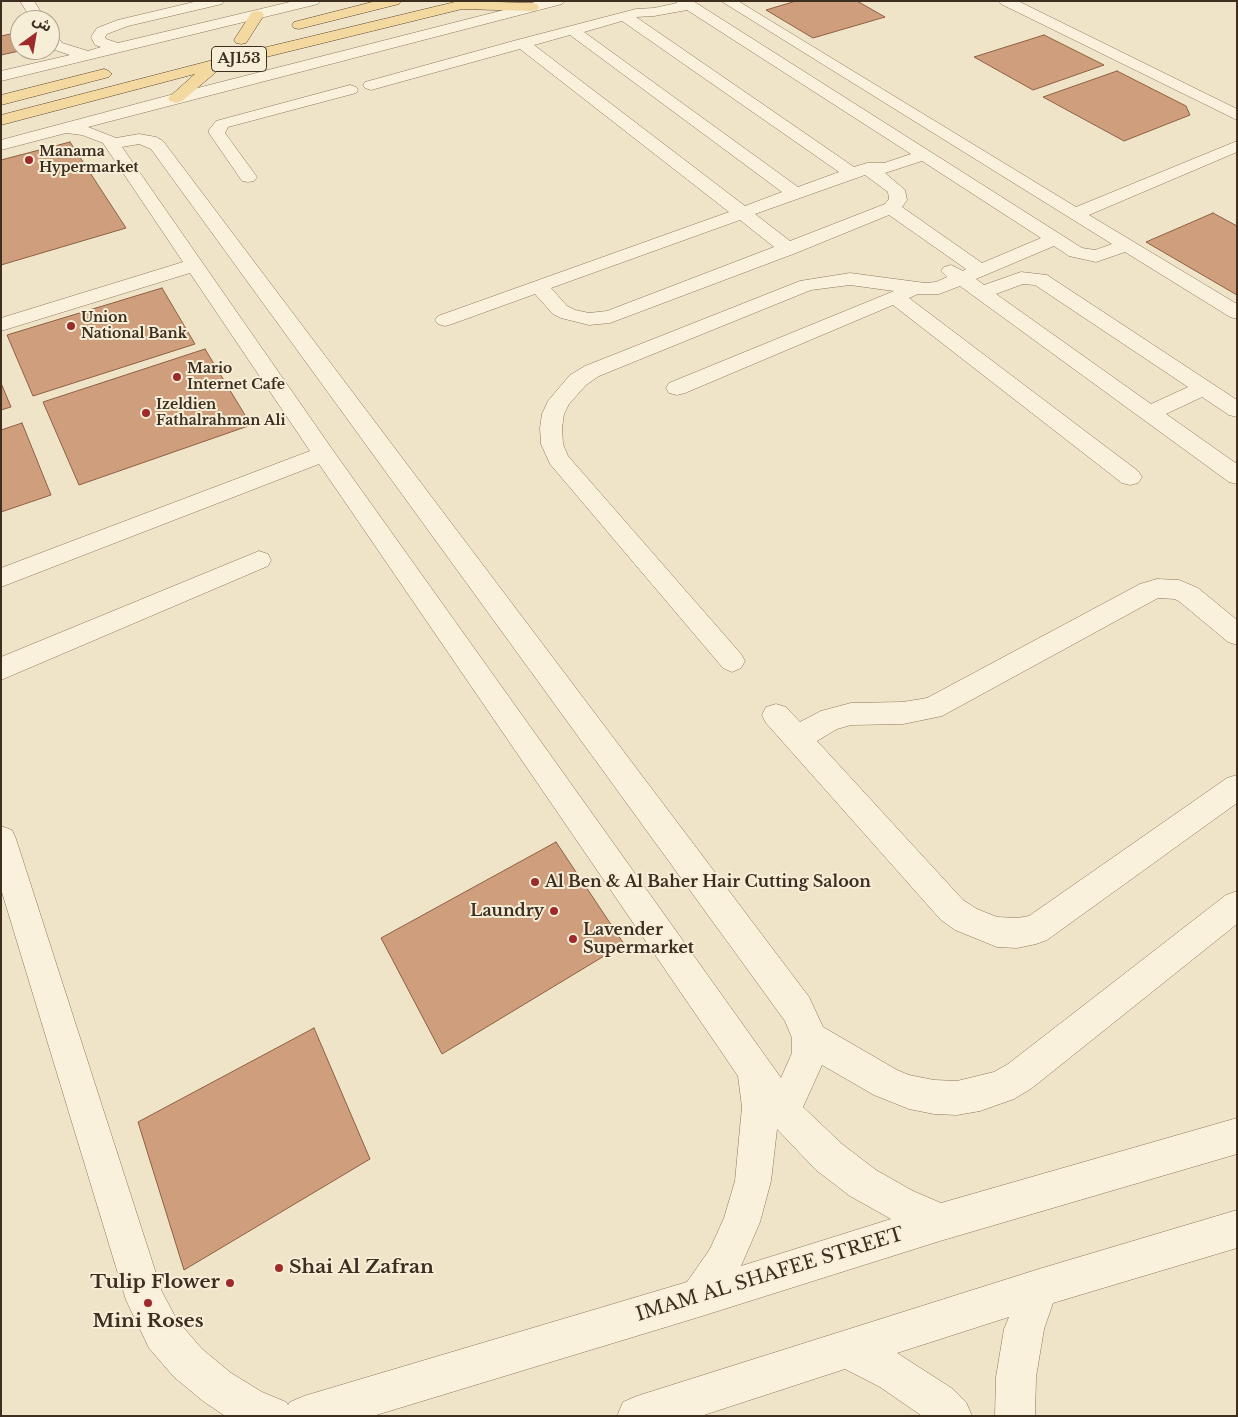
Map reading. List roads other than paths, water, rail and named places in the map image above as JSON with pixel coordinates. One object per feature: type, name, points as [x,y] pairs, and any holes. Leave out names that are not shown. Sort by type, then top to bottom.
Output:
[{"type":"main road","points":[[289,28],[394,1]]},
{"type":"main road","points":[[471,3],[532,8]]},
{"type":"main road","name":"AJ153","points":[[1,120],[217,64],[471,3]]},
{"type":"main road","points":[[242,40],[257,15]]},
{"type":"main road","name":"AJ153","points":[[222,44],[261,35]]},
{"type":"main road","points":[[176,98],[217,64]]},
{"type":"main road","points":[[1,100],[116,71]]},
{"type":"street","points":[[119,49],[100,42],[98,37],[102,31],[123,23],[217,1]]},
{"type":"street","points":[[1,76],[257,15],[282,5],[313,1]]},
{"type":"street","points":[[1,145],[320,61],[344,62],[557,1]]},
{"type":"street","points":[[630,15],[642,8],[668,1]]},
{"type":"street","points":[[728,1],[1237,313]]},
{"type":"street","points":[[1006,1],[1237,115]]},
{"type":"street","points":[[248,177],[217,133],[222,124],[360,85],[630,15],[654,12],[686,3],[1076,252],[1086,255],[1105,254],[1126,246]]},
{"type":"street","points":[[538,286],[560,310],[568,314],[589,319],[610,317],[891,208],[898,200],[896,190],[860,171],[630,15]]},
{"type":"street","points":[[572,30],[796,194]]},
{"type":"street","points":[[522,43],[789,249]]},
{"type":"street","points":[[60,44],[91,56]]},
{"type":"street","points":[[35,68],[40,60]]},
{"type":"street","points":[[320,61],[360,85]]},
{"type":"street","points":[[120,114],[110,130],[110,142],[324,454],[783,1112],[829,1157],[863,1183],[900,1204],[940,1222]]},
{"type":"street","points":[[68,128],[86,132],[110,142],[139,139],[158,145],[796,1009],[805,1023],[809,1038],[809,1053],[783,1112]]},
{"type":"street","points":[[1075,214],[1237,146]]},
{"type":"street","points":[[446,320],[860,171],[886,168],[917,151]]},
{"type":"street","points":[[891,208],[963,269],[982,293],[1237,476]]},
{"type":"street","points":[[732,661],[558,459],[552,444],[551,428],[553,414],[559,401],[573,385],[592,371],[807,285],[850,279],[918,288],[939,288],[963,269],[1037,228]]},
{"type":"street","points":[[963,269],[1054,239]]},
{"type":"street","points":[[1,325],[195,265]]},
{"type":"street","points":[[982,293],[1021,278],[1040,279],[1237,410]]},
{"type":"street","points":[[677,388],[918,288]]},
{"type":"street","points":[[894,297],[1130,477]]},
{"type":"street","points":[[1149,413],[1204,388]]},
{"type":"street","points":[[1,578],[324,454]]},
{"type":"street","points":[[1,669],[259,560]]},
{"type":"street","points":[[799,740],[813,728],[831,719],[844,716],[903,713],[932,708],[1157,588],[1179,590],[1189,595],[1237,634]]},
{"type":"street","points":[[776,715],[952,910],[966,920],[998,932],[1017,933],[1036,929],[1237,787]]},
{"type":"street","points":[[4,860],[145,1300],[163,1334],[188,1363],[217,1387],[250,1408],[272,1416]]},
{"type":"street","points":[[809,1038],[886,1083],[909,1092],[934,1097],[958,1098],[980,1094],[1002,1087],[1020,1076],[1237,905]]},
{"type":"street","points":[[699,1298],[723,1262],[741,1222],[754,1182],[760,1107],[755,1071]]},
{"type":"street","name":"IMAM AL SHAFEE STREET","points":[[304,1416],[699,1298],[940,1222],[1237,1136]]},
{"type":"street","points":[[637,1416],[1039,1288],[1237,1229]]},
{"type":"street","points":[[1015,1416],[1016,1377],[1024,1330],[1039,1288]]},
{"type":"street","points":[[849,1350],[894,1373],[939,1404],[952,1416]]},
{"type":"place","name":"Manama Hypermarket","points":[[29,160]]},
{"type":"place","name":"Union National Bank","points":[[71,326]]},
{"type":"place","name":"Mario Internet Cafe","points":[[177,377]]},
{"type":"place","name":"Izeldien Fathalrahman Ali","points":[[146,413]]},
{"type":"place","name":"Al Ben & Al Baher Hair Cutting Saloon","points":[[535,882]]},
{"type":"place","name":"Laundry","points":[[554,911]]},
{"type":"place","name":"Lavender Supermarket","points":[[573,939]]},
{"type":"place","name":"Shai Al Zafran","points":[[279,1268]]},
{"type":"place","name":"Tulip Flower","points":[[230,1283]]},
{"type":"place","name":"Mini Roses","points":[[148,1303]]}]
